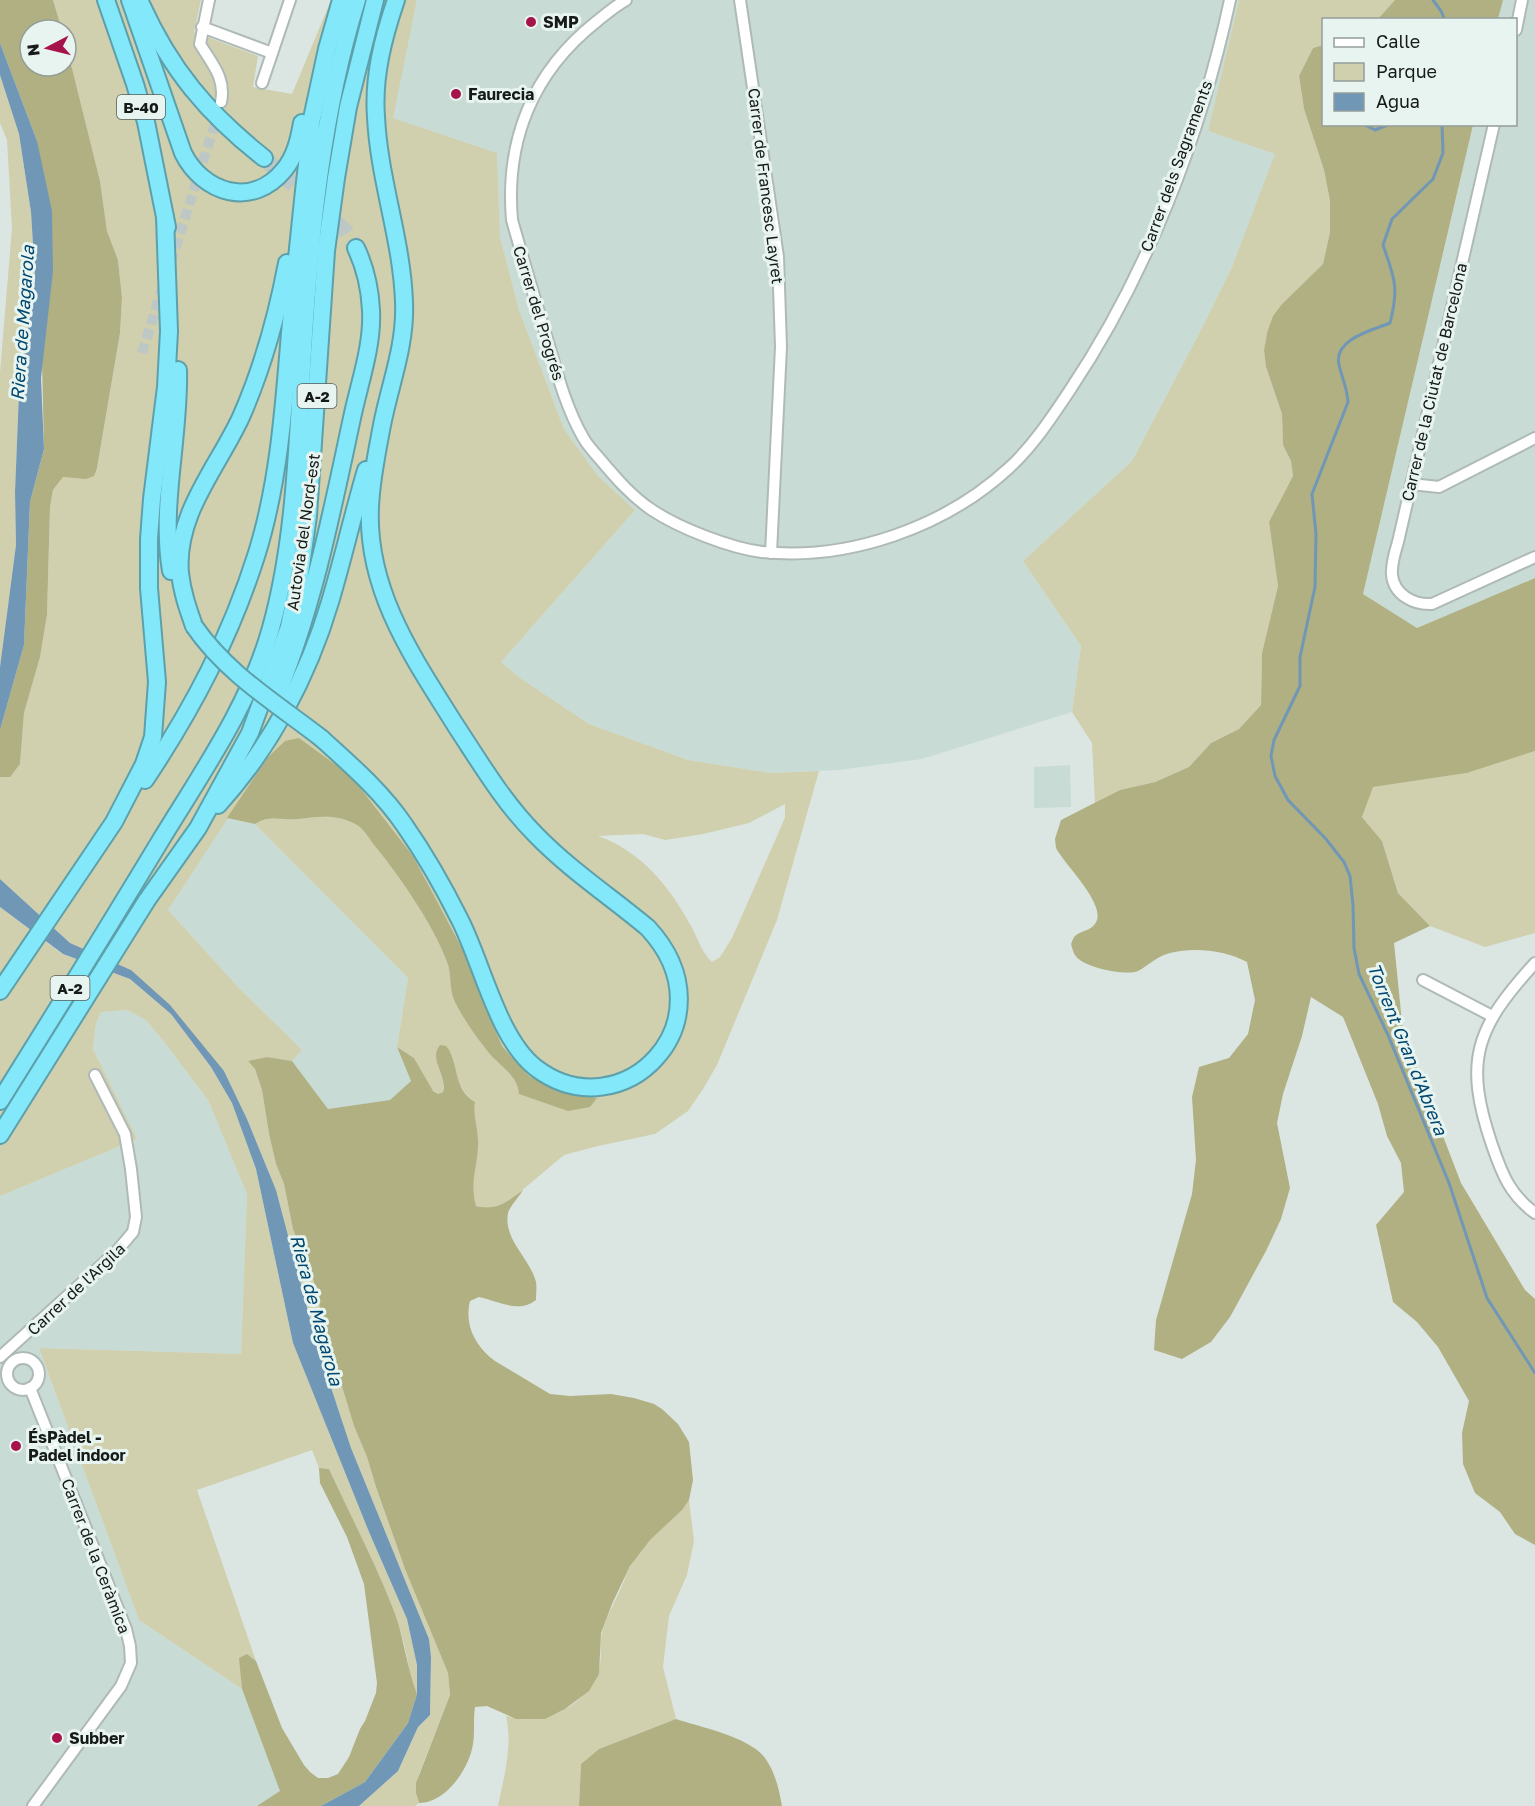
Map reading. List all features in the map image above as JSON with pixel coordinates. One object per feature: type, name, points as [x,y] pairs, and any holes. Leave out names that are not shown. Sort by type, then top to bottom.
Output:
[{"type":"highway","name":"B-40","points":[[105,0],[146,122],[165,218]]},
{"type":"highway","points":[[130,0],[183,153],[204,180],[225,191],[245,192],[260,188],[269,184],[285,169],[299,139],[316,67],[327,49]]},
{"type":"highway","points":[[140,0],[161,45],[195,93],[212,114],[264,158]]},
{"type":"highway","points":[[194,626],[181,581],[181,545],[192,510],[240,419],[268,346],[278,309],[290,245],[304,151],[327,49],[341,0]]},
{"type":"highway","name":"Autovia del Nord-est","points":[[0,1101],[227,731],[260,661],[271,629],[292,515],[304,340],[321,164],[333,99],[357,0]]},
{"type":"highway","name":"Autovia del Nord-est","points":[[0,1135],[147,900],[198,828],[250,733],[289,627],[309,504],[326,251],[348,106],[375,0]]},
{"type":"highway","points":[[198,828],[237,785],[258,756],[298,685],[315,645],[382,424],[399,355],[405,308],[401,260],[380,156],[375,109],[379,65],[396,0]]},
{"type":"highway","points":[[114,822],[125,811],[174,737],[206,680],[233,622],[258,551],[283,421],[310,129]]},
{"type":"highway","points":[[165,218],[172,255],[178,379],[169,517],[169,558],[178,598],[184,612],[220,659],[321,738],[373,789],[405,825],[442,886],[461,923],[508,1032],[522,1053],[536,1068],[572,1084],[593,1086],[625,1080],[657,1058],[671,1037],[680,1008],[678,979],[671,960],[648,928],[558,856],[514,811],[477,759],[410,651],[386,603],[375,567],[370,518],[371,494],[382,424]]},
{"type":"highway","points":[[0,991],[114,822],[144,764],[153,737],[157,682],[149,588],[149,539],[166,387],[169,331],[165,218]]},
{"type":"highway","points":[[224,782],[253,742],[277,694],[296,646],[314,588],[368,340],[371,311],[369,295],[364,268],[356,248]]},
{"type":"street","points":[[208,0],[200,44],[222,81],[224,90],[221,102]]},
{"type":"street","points":[[262,83],[290,0]]},
{"type":"street","name":"Carrer del Progrés","points":[[626,0],[579,35],[548,71],[526,111],[514,152],[510,190],[512,220],[564,395],[584,440],[621,485],[653,511],[700,534],[748,550],[771,553]]},
{"type":"street","name":"Carrer de Francesc Layret","points":[[740,0],[778,258],[781,347],[771,553]]},
{"type":"street","name":"Carrer dels Sagraments","points":[[771,553],[823,552],[876,541],[935,519],[978,492],[1010,468],[1043,430],[1083,370],[1112,320],[1158,227],[1196,123],[1230,0]]},
{"type":"street","points":[[1517,21],[1522,0]]},
{"type":"street","points":[[202,27],[272,53]]},
{"type":"street","name":"Carrer de la Ciutat de Barcelona","points":[[1494,126],[1392,566],[1393,579],[1398,590],[1410,600],[1427,604],[1442,600],[1535,557]]},
{"type":"street","points":[[1411,484],[1439,487],[1535,438]]},
{"type":"street","points":[[1535,963],[1513,987],[1492,1016],[1478,1055],[1476,1076],[1482,1115],[1509,1188],[1522,1204],[1535,1214]]},
{"type":"street","points":[[1423,980],[1492,1016]]},
{"type":"street","name":"Carrer de l'Argila","points":[[0,1357],[116,1252],[133,1232],[136,1217],[125,1134],[94,1075]]},
{"type":"street","name":"Carrer de la Ceràmica","points":[[30,1388],[126,1629],[131,1663],[120,1686],[33,1806]]},
{"type":"shaded area","points":[[417,0],[1239,0],[1208,131],[1276,154],[1232,267],[1132,461],[1023,561],[1081,646],[1072,712],[922,759],[838,770],[770,773],[688,760],[589,724],[520,678],[501,662],[635,510],[598,476],[564,429],[519,310],[500,237],[497,153],[392,118]]},
{"type":"shaded area","points":[[1503,0],[1535,0],[1535,578],[1417,628],[1363,594],[1473,126],[1517,126],[1517,18],[1498,18]]},
{"type":"shaded area","points":[[1070,765],[1071,807],[1034,808],[1034,767]]},
{"type":"shaded area","points":[[227,818],[255,824],[408,978],[397,1047],[411,1081],[390,1100],[328,1109],[292,1061],[302,1050],[239,988],[168,910]]},
{"type":"shaded area","points":[[127,1010],[146,1020],[208,1100],[247,1194],[241,1354],[39,1348],[139,1620],[242,1689],[281,1791],[257,1806],[0,1806],[0,1196],[137,1139],[93,1049],[96,1024],[101,1012]]},
{"type":"green space","points":[[0,0],[53,0],[58,18],[18,18],[18,78],[74,78],[100,181],[107,231],[118,260],[122,298],[120,333],[97,468],[94,476],[86,479],[63,477],[53,490],[50,507],[47,615],[40,657],[24,713],[20,764],[10,777],[0,777],[0,730],[24,645],[30,502],[44,449],[37,141],[0,43]]},
{"type":"green space","points":[[53,0],[201,0],[194,32],[258,56],[253,87],[292,94],[331,0],[417,0],[393,118],[497,153],[500,237],[519,310],[564,429],[598,476],[635,510],[501,662],[520,678],[589,724],[688,760],[770,773],[819,771],[777,920],[717,1065],[688,1111],[655,1134],[564,1155],[508,1202],[490,1209],[476,1206],[474,1180],[478,1140],[475,1102],[460,1083],[453,1059],[438,1066],[444,1081],[443,1092],[438,1094],[430,1088],[414,1058],[397,1047],[408,978],[255,824],[266,819],[329,817],[350,821],[360,827],[395,871],[425,917],[447,962],[458,1006],[481,1043],[511,1074],[520,1094],[566,1093],[529,1076],[502,1046],[464,952],[413,856],[351,776],[268,757],[168,910],[239,988],[302,1050],[292,1061],[267,1057],[248,1061],[255,1069],[262,1090],[269,1134],[276,1164],[284,1184],[293,1228],[313,1278],[326,1334],[354,1426],[367,1457],[405,1569],[448,1673],[450,1695],[419,1774],[416,1793],[419,1803],[415,1806],[359,1806],[398,1771],[418,1727],[430,1715],[429,1639],[351,1448],[317,1345],[276,1190],[247,1119],[224,1071],[131,970],[70,943],[0,879],[0,777],[10,776],[20,764],[24,713],[40,657],[47,615],[50,507],[53,490],[63,477],[79,478],[97,468],[120,333],[122,298],[118,260],[107,231],[100,181],[74,78],[78,78],[78,18],[58,18]],"holes":[[[785,804],[785,817],[732,938],[720,957],[712,962],[664,884],[628,851],[598,836],[643,834],[665,840],[703,834],[749,823]]]},
{"type":"green space","points":[[1239,0],[1395,0],[1379,18],[1322,18],[1322,45],[1313,48],[1299,76],[1304,109],[1324,170],[1330,201],[1330,232],[1323,264],[1282,304],[1267,333],[1264,350],[1266,367],[1282,414],[1283,445],[1291,461],[1293,476],[1269,522],[1278,586],[1262,653],[1261,705],[1239,729],[1211,743],[1189,767],[1155,782],[1120,790],[1095,803],[1092,743],[1072,712],[1081,646],[1023,561],[1132,461],[1232,267],[1275,154],[1208,131]]},
{"type":"green space","points":[[1395,0],[1503,0],[1498,18],[1379,18]]},
{"type":"green space","points":[[1322,45],[1322,126],[1473,126],[1363,594],[1417,628],[1535,578],[1535,751],[1467,773],[1373,787],[1362,817],[1382,841],[1398,893],[1430,926],[1394,943],[1403,1032],[1461,1183],[1525,1290],[1535,1299],[1535,1545],[1515,1534],[1500,1512],[1475,1493],[1463,1464],[1462,1433],[1469,1401],[1438,1347],[1417,1322],[1393,1302],[1376,1225],[1404,1192],[1401,1163],[1387,1136],[1378,1104],[1343,1017],[1311,997],[1277,1123],[1290,1188],[1281,1219],[1230,1317],[1211,1342],[1182,1359],[1154,1350],[1156,1320],[1192,1194],[1196,1160],[1192,1097],[1199,1067],[1229,1058],[1248,1034],[1255,1000],[1247,962],[1219,952],[1189,950],[1165,954],[1138,971],[1125,973],[1092,966],[1080,960],[1075,955],[1071,944],[1075,936],[1095,924],[1097,912],[1089,893],[1056,848],[1055,839],[1061,820],[1120,790],[1155,782],[1189,767],[1211,743],[1239,729],[1261,705],[1262,653],[1278,586],[1269,522],[1293,476],[1291,461],[1283,445],[1282,414],[1266,367],[1264,350],[1273,316],[1282,304],[1323,264],[1330,232],[1330,201],[1324,170],[1304,109],[1299,76],[1313,48]]},
{"type":"green space","points":[[0,75],[19,134],[31,212],[35,276],[19,392],[15,492],[16,545],[0,667],[0,373],[12,228],[7,140],[0,123]]},
{"type":"green space","points":[[299,738],[351,776],[413,856],[464,952],[502,1046],[529,1076],[566,1093],[597,1098],[590,1107],[568,1111],[519,1094],[511,1075],[485,1048],[458,1008],[453,998],[447,962],[425,917],[395,872],[360,827],[350,821],[329,817],[266,819],[255,824],[227,818],[268,757],[285,741]]},
{"type":"green space","points":[[1535,751],[1535,933],[1485,947],[1430,926],[1398,893],[1382,841],[1362,817],[1372,787],[1467,773]]},
{"type":"green space","points":[[0,907],[62,954],[130,979],[171,1014],[211,1067],[232,1103],[256,1169],[293,1343],[369,1532],[407,1619],[417,1665],[417,1694],[392,1606],[329,1469],[319,1468],[312,1450],[197,1490],[256,1661],[247,1654],[241,1680],[242,1689],[139,1620],[39,1348],[241,1354],[247,1194],[208,1100],[146,1020],[127,1010],[101,1012],[96,1024],[93,1049],[137,1139],[0,1196]]},
{"type":"green space","points":[[440,1045],[446,1046],[449,1050],[463,1091],[475,1102],[478,1149],[473,1188],[476,1206],[496,1206],[507,1202],[523,1190],[508,1213],[509,1232],[533,1273],[536,1284],[536,1300],[522,1306],[508,1305],[479,1297],[470,1301],[470,1327],[477,1342],[495,1361],[550,1394],[570,1396],[611,1394],[634,1398],[662,1409],[678,1424],[689,1442],[693,1480],[689,1500],[682,1510],[650,1540],[630,1566],[601,1633],[599,1674],[589,1691],[565,1709],[545,1719],[516,1719],[487,1706],[475,1707],[473,1744],[467,1764],[447,1791],[429,1801],[419,1803],[416,1783],[450,1695],[448,1673],[405,1569],[367,1457],[354,1426],[326,1334],[313,1278],[293,1229],[284,1184],[276,1164],[269,1134],[262,1090],[255,1069],[248,1061],[267,1057],[292,1061],[328,1109],[390,1100],[411,1081],[397,1047],[414,1058],[433,1091],[438,1094],[443,1092],[443,1080],[436,1056]]},
{"type":"green space","points":[[319,1468],[329,1469],[385,1589],[396,1617],[417,1694],[408,1723],[365,1782],[321,1806],[257,1806],[280,1791],[242,1689],[239,1658],[247,1654],[256,1661],[282,1728],[304,1765],[318,1778],[328,1778],[338,1774],[349,1757],[376,1693],[377,1683],[364,1584],[347,1537],[320,1483]]},
{"type":"green space","points":[[689,1500],[694,1541],[687,1575],[669,1616],[663,1667],[676,1719],[599,1749],[581,1764],[579,1806],[498,1806],[508,1750],[506,1716],[535,1719],[550,1716],[576,1702],[586,1692],[595,1679],[600,1665],[601,1641],[608,1615],[630,1567],[650,1540]]},
{"type":"green space","points":[[676,1719],[737,1739],[758,1751],[771,1769],[782,1806],[579,1806],[581,1764],[599,1749]]},
{"type":"water","points":[[0,43],[37,141],[52,211],[53,271],[41,378],[44,449],[30,502],[24,645],[0,730],[0,667],[16,545],[15,492],[19,392],[35,276],[31,212],[19,134],[0,75]]},
{"type":"water","points":[[0,879],[70,943],[131,970],[170,1005],[224,1071],[247,1119],[276,1190],[317,1345],[351,1448],[429,1639],[430,1715],[418,1727],[398,1771],[359,1806],[321,1806],[365,1782],[408,1723],[417,1694],[417,1665],[407,1619],[369,1532],[293,1343],[256,1169],[232,1103],[211,1067],[171,1014],[130,979],[63,954],[0,907]]},
{"type":"waterway","name":"Torrent Gran d'Abrera","points":[[1433,0],[1444,18]]},
{"type":"waterway","name":"Torrent Gran d'Abrera","points":[[1367,126],[1375,130],[1385,126]]},
{"type":"waterway","name":"Torrent Gran d'Abrera","points":[[1442,126],[1443,153],[1433,179],[1392,219],[1383,245],[1395,292],[1390,323],[1348,342],[1342,348],[1339,356],[1348,402],[1312,494],[1316,534],[1315,587],[1300,657],[1300,686],[1274,740],[1271,756],[1275,776],[1288,800],[1326,839],[1344,862],[1350,876],[1354,948],[1359,974],[1388,1035],[1449,1183],[1487,1298],[1535,1373]]},
{"type":"tunnel","points":[[171,262],[218,114]]},
{"type":"tunnel","points":[[264,158],[345,231],[356,248]]},
{"type":"tunnel","points":[[142,353],[163,285]]},
{"type":"place","name":"SMP","points":[[531,22]]},
{"type":"place","name":"Faurecia","points":[[456,94]]},
{"type":"place","name":"ÉsPàdel - Padel indoor","points":[[16,1446]]},
{"type":"place","name":"Subber","points":[[57,1738]]},
{"type":"water label","name":"Riera de Magarola","points":[[22,323]]},
{"type":"water label","name":"Riera de Magarola","points":[[317,1310]]}]
